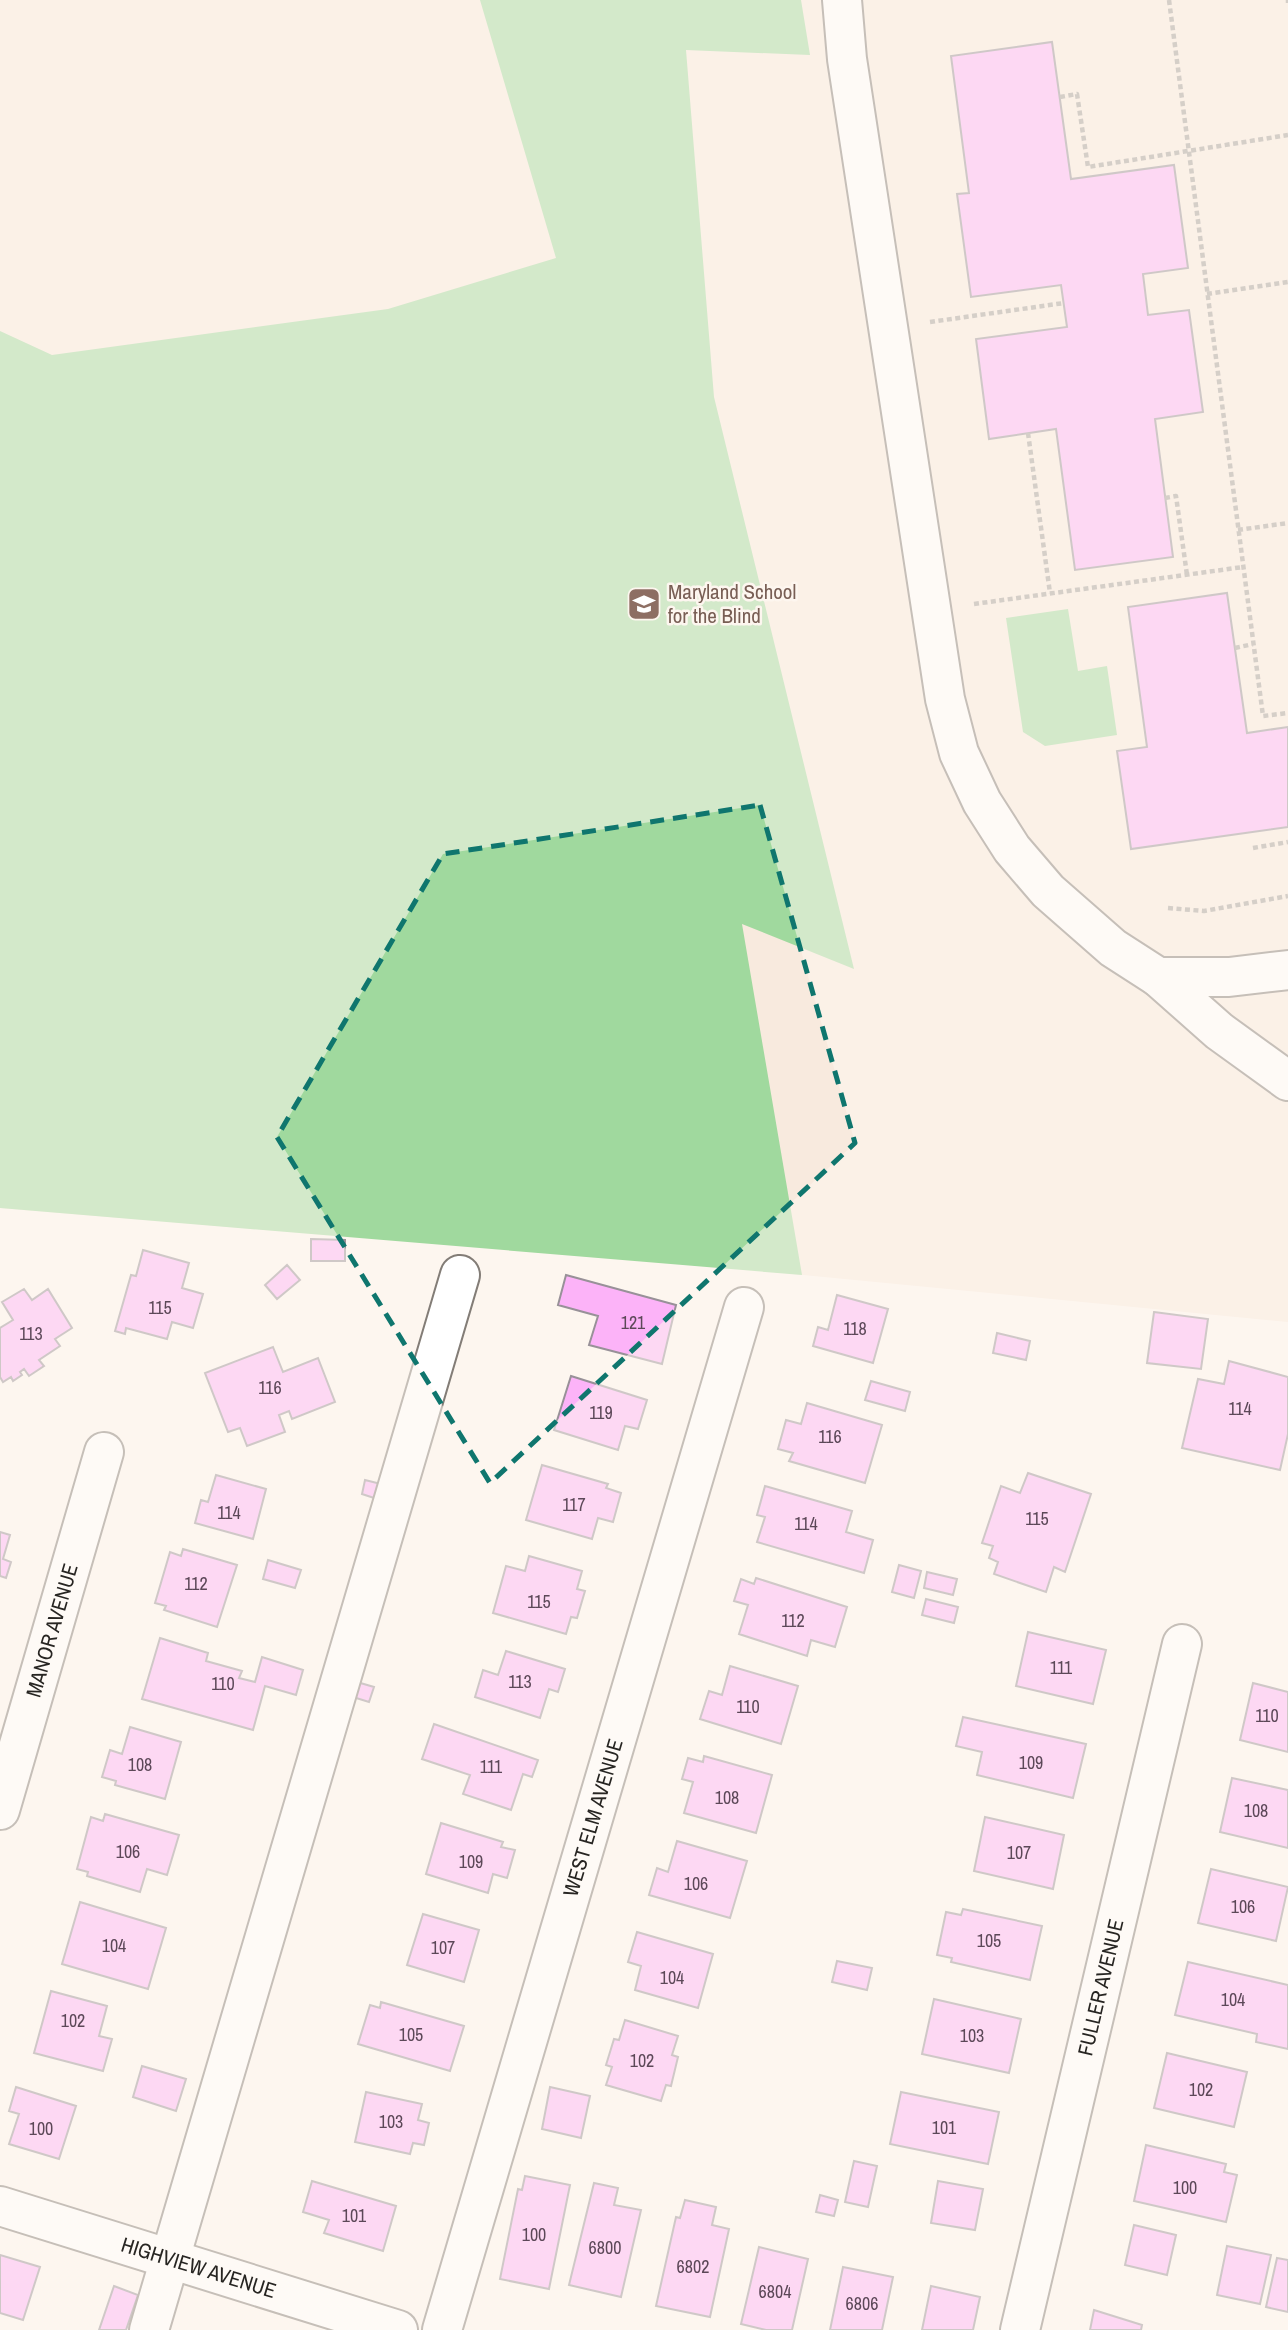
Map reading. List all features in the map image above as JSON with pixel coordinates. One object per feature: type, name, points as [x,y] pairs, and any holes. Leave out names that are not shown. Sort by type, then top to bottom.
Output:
[{"type":"street","points":[[842,0],[847,59],[923,566],[945,699],[960,753],[982,802],[1004,837],[1048,891],[1113,948],[1158,977],[1219,1031],[1288,1081]]},
{"type":"street","points":[[1158,977],[1229,976],[1288,970]]},
{"type":"street","points":[[149,2330],[460,1275]]},
{"type":"street","name":"WEST ELM AVENUE","points":[[442,2330],[744,1307]]},
{"type":"street","name":"MANOR AVENUE","points":[[0,1810],[104,1452]]},
{"type":"street","name":"FULLER AVENUE","points":[[1020,2330],[1182,1644]]},
{"type":"street","name":"HIGHVIEW AVENUE","points":[[0,2206],[398,2330]]},
{"type":"path","points":[[1169,0],[1263,716],[1288,713]]},
{"type":"path","points":[[1060,97],[1077,94],[1088,167],[1288,135]]},
{"type":"path","points":[[1208,294],[1288,282]]},
{"type":"path","points":[[930,322],[1064,303]]},
{"type":"path","points":[[1027,433],[1050,593]]},
{"type":"path","points":[[1165,498],[1177,496],[1188,575]]},
{"type":"path","points":[[1238,530],[1288,523]]},
{"type":"path","points":[[974,604],[1244,567]]},
{"type":"path","points":[[1235,648],[1254,644]]},
{"type":"path","points":[[1252,848],[1288,842]]},
{"type":"path","points":[[1168,908],[1204,911],[1288,896]]},
{"type":"highlighted area","points":[[760,805],[855,1143],[490,1483],[277,1137],[443,854]]},
{"type":"shaded area","name":"Maryland School for the Blind","points":[[0,0],[1288,0],[1288,1322],[711,1266],[0,1208]]},
{"type":"green space","points":[[480,0],[801,0],[810,55],[686,50],[714,397],[854,969],[742,924],[802,1275],[0,1208],[0,331],[52,355],[388,309],[556,258]]},
{"type":"green space","points":[[1068,609],[1078,671],[1107,666],[1117,735],[1045,746],[1023,732],[1006,618]]},
{"type":"building","points":[[1052,42],[1071,179],[1174,165],[1188,268],[1143,274],[1148,315],[1189,310],[1203,412],[1155,419],[1173,557],[1075,570],[1056,429],[989,439],[976,339],[1067,327],[1061,285],[971,297],[957,194],[969,193],[951,56]]},
{"type":"building","points":[[1227,593],[1247,733],[1288,727],[1288,827],[1131,849],[1117,751],[1147,747],[1128,607]]},
{"type":"building","points":[[311,1239],[345,1240],[345,1261],[311,1261]]},
{"type":"building","points":[[143,1250],[189,1263],[182,1288],[203,1294],[193,1328],[172,1322],[167,1339],[126,1328],[125,1334],[115,1331],[131,1275],[136,1276]]},
{"type":"building","points":[[287,1265],[300,1280],[277,1299],[265,1285]]},
{"type":"building","points":[[566,1275],[676,1305],[662,1364],[589,1345],[598,1316],[558,1305]]},
{"type":"building","points":[[24,1289],[32,1300],[48,1289],[72,1328],[55,1339],[60,1346],[39,1360],[44,1366],[29,1376],[24,1369],[20,1372],[22,1375],[13,1381],[11,1377],[3,1382],[0,1377],[0,1328],[13,1320],[2,1302]]},
{"type":"building","points":[[837,1295],[888,1309],[873,1363],[813,1346],[818,1327],[828,1330]]},
{"type":"building","points":[[1154,1312],[1208,1319],[1201,1369],[1147,1363]]},
{"type":"building","points":[[997,1333],[1030,1341],[1026,1360],[993,1353]]},
{"type":"building","points":[[273,1347],[283,1372],[318,1358],[335,1402],[292,1419],[289,1411],[279,1415],[285,1432],[247,1446],[240,1428],[228,1432],[205,1373]]},
{"type":"building","points":[[1229,1361],[1288,1377],[1288,1434],[1280,1470],[1182,1448],[1198,1379],[1224,1384]]},
{"type":"building","points":[[571,1376],[647,1400],[638,1429],[625,1426],[618,1450],[554,1430]]},
{"type":"building","points":[[871,1381],[910,1392],[905,1411],[865,1400]]},
{"type":"building","points":[[807,1403],[882,1425],[865,1483],[789,1461],[793,1453],[778,1449],[786,1420],[801,1424]]},
{"type":"building","points":[[542,1465],[608,1484],[606,1488],[621,1493],[613,1522],[598,1518],[592,1539],[526,1520]]},
{"type":"building","points":[[1028,1473],[1091,1494],[1065,1572],[1054,1567],[1046,1592],[994,1574],[998,1562],[989,1558],[993,1546],[982,1543],[1001,1486],[1020,1493]]},
{"type":"building","points":[[216,1475],[266,1489],[253,1539],[195,1523],[201,1500],[208,1502]]},
{"type":"building","points":[[365,1480],[381,1484],[377,1499],[362,1494]]},
{"type":"building","points":[[765,1486],[852,1511],[846,1532],[873,1540],[864,1573],[757,1542],[765,1517],[757,1515]]},
{"type":"building","points":[[0,1532],[10,1535],[3,1559],[11,1562],[6,1578],[0,1576]]},
{"type":"building","points":[[183,1549],[237,1565],[217,1627],[164,1610],[166,1606],[155,1603],[170,1552],[181,1556]]},
{"type":"building","points":[[529,1556],[582,1571],[577,1589],[585,1591],[577,1618],[571,1617],[566,1634],[493,1613],[506,1566],[525,1571]]},
{"type":"building","points":[[268,1560],[301,1570],[295,1588],[263,1579]]},
{"type":"building","points":[[899,1565],[921,1571],[914,1598],[892,1592]]},
{"type":"building","points":[[927,1572],[957,1579],[953,1595],[924,1588]]},
{"type":"building","points":[[756,1578],[847,1607],[835,1647],[811,1640],[807,1656],[739,1634],[748,1605],[734,1601],[741,1579],[754,1584]]},
{"type":"building","points":[[926,1599],[958,1607],[954,1623],[922,1615]]},
{"type":"building","points":[[1028,1632],[1106,1650],[1093,1704],[1016,1686]]},
{"type":"building","points":[[160,1638],[208,1653],[206,1661],[242,1671],[239,1678],[255,1682],[262,1657],[303,1670],[296,1695],[265,1686],[253,1730],[142,1699]]},
{"type":"building","points":[[506,1651],[565,1669],[558,1692],[549,1689],[540,1718],[475,1697],[483,1670],[498,1675]]},
{"type":"building","points":[[730,1666],[798,1686],[781,1744],[700,1719],[709,1691],[722,1695]]},
{"type":"building","points":[[357,1682],[374,1687],[369,1702],[353,1697]]},
{"type":"building","points":[[1253,1683],[1288,1692],[1288,1752],[1240,1740]]},
{"type":"building","points":[[963,1717],[1086,1744],[1073,1798],[977,1775],[982,1752],[956,1746]]},
{"type":"building","points":[[434,1724],[538,1760],[532,1777],[523,1774],[511,1810],[463,1794],[470,1775],[422,1759]]},
{"type":"building","points":[[130,1727],[181,1742],[165,1799],[115,1785],[116,1781],[102,1777],[110,1750],[122,1754]]},
{"type":"building","points":[[704,1756],[772,1775],[756,1833],[684,1813],[693,1782],[682,1779],[688,1758],[703,1762]]},
{"type":"building","points":[[1232,1778],[1288,1790],[1288,1848],[1220,1832]]},
{"type":"building","points":[[105,1814],[179,1835],[167,1875],[147,1869],[140,1892],[87,1876],[88,1872],[77,1869],[91,1817],[103,1821]]},
{"type":"building","points":[[985,1817],[1064,1835],[1053,1889],[974,1871]]},
{"type":"building","points":[[441,1823],[503,1842],[501,1847],[515,1850],[507,1878],[493,1874],[488,1893],[426,1874]]},
{"type":"building","points":[[677,1841],[747,1861],[730,1918],[649,1895],[657,1868],[668,1872]]},
{"type":"building","points":[[1211,1869],[1288,1887],[1276,1941],[1198,1923]]},
{"type":"building","points":[[80,1902],[166,1928],[148,1989],[62,1964]]},
{"type":"building","points":[[963,1909],[1042,1926],[1030,1980],[951,1962],[952,1958],[937,1955],[946,1912],[961,1915]]},
{"type":"building","points":[[423,1914],[479,1930],[464,1982],[407,1965]]},
{"type":"building","points":[[637,1932],[713,1954],[698,2008],[635,1990],[641,1966],[628,1962]]},
{"type":"building","points":[[837,1961],[872,1968],[867,1990],[832,1982]]},
{"type":"building","points":[[1188,1962],[1288,1985],[1288,2049],[1256,2042],[1257,2034],[1175,2015]]},
{"type":"building","points":[[51,1991],[107,2006],[99,2036],[112,2039],[103,2071],[34,2053]]},
{"type":"building","points":[[934,1999],[1021,2019],[1009,2073],[922,2054]]},
{"type":"building","points":[[381,2002],[464,2026],[450,2071],[358,2044],[370,2005],[380,2008]]},
{"type":"building","points":[[625,2020],[678,2036],[672,2055],[678,2057],[671,2086],[666,2085],[661,2101],[606,2085],[612,2067],[606,2065],[614,2039],[619,2040]]},
{"type":"building","points":[[1167,2053],[1247,2072],[1234,2127],[1154,2108]]},
{"type":"building","points":[[142,2066],[186,2079],[176,2111],[133,2097]]},
{"type":"building","points":[[16,2087],[76,2106],[59,2159],[9,2144],[19,2114],[9,2111]]},
{"type":"building","points":[[550,2087],[590,2096],[581,2138],[542,2129]]},
{"type":"building","points":[[366,2092],[422,2104],[418,2120],[429,2123],[424,2145],[413,2143],[410,2154],[355,2142]]},
{"type":"building","points":[[901,2092],[999,2112],[988,2164],[890,2144]]},
{"type":"building","points":[[1146,2145],[1226,2164],[1224,2172],[1237,2175],[1226,2222],[1134,2201]]},
{"type":"building","points":[[854,2161],[877,2166],[868,2207],[845,2202]]},
{"type":"building","points":[[525,2176],[570,2185],[549,2289],[500,2279],[518,2189],[522,2190]]},
{"type":"building","points":[[312,2181],[396,2206],[383,2251],[324,2233],[329,2220],[303,2212]]},
{"type":"building","points":[[938,2181],[983,2189],[975,2230],[931,2223]]},
{"type":"building","points":[[594,2183],[618,2188],[614,2205],[641,2210],[621,2297],[569,2285]]},
{"type":"building","points":[[820,2195],[838,2200],[834,2216],[816,2212]]},
{"type":"building","points":[[685,2200],[716,2207],[712,2225],[729,2229],[710,2317],[656,2306],[676,2217],[680,2218]]},
{"type":"building","points":[[1134,2225],[1176,2235],[1167,2275],[1125,2265]]},
{"type":"building","points":[[1227,2246],[1271,2255],[1260,2304],[1217,2295]]},
{"type":"building","points":[[759,2247],[808,2259],[792,2330],[766,2330],[741,2324]]},
{"type":"building","points":[[0,2255],[40,2267],[23,2320],[0,2313]]},
{"type":"building","points":[[1277,2258],[1288,2260],[1288,2312],[1266,2307]]},
{"type":"building","points":[[843,2267],[893,2277],[882,2330],[830,2330]]},
{"type":"building","points":[[114,2286],[138,2295],[126,2330],[99,2330]]},
{"type":"building","points":[[931,2286],[980,2297],[973,2330],[922,2330]]},
{"type":"building","points":[[1094,2310],[1142,2325],[1141,2330],[1090,2330]]},
{"type":"place","name":"Maryland School for the Blind","points":[[644,604]]}]
